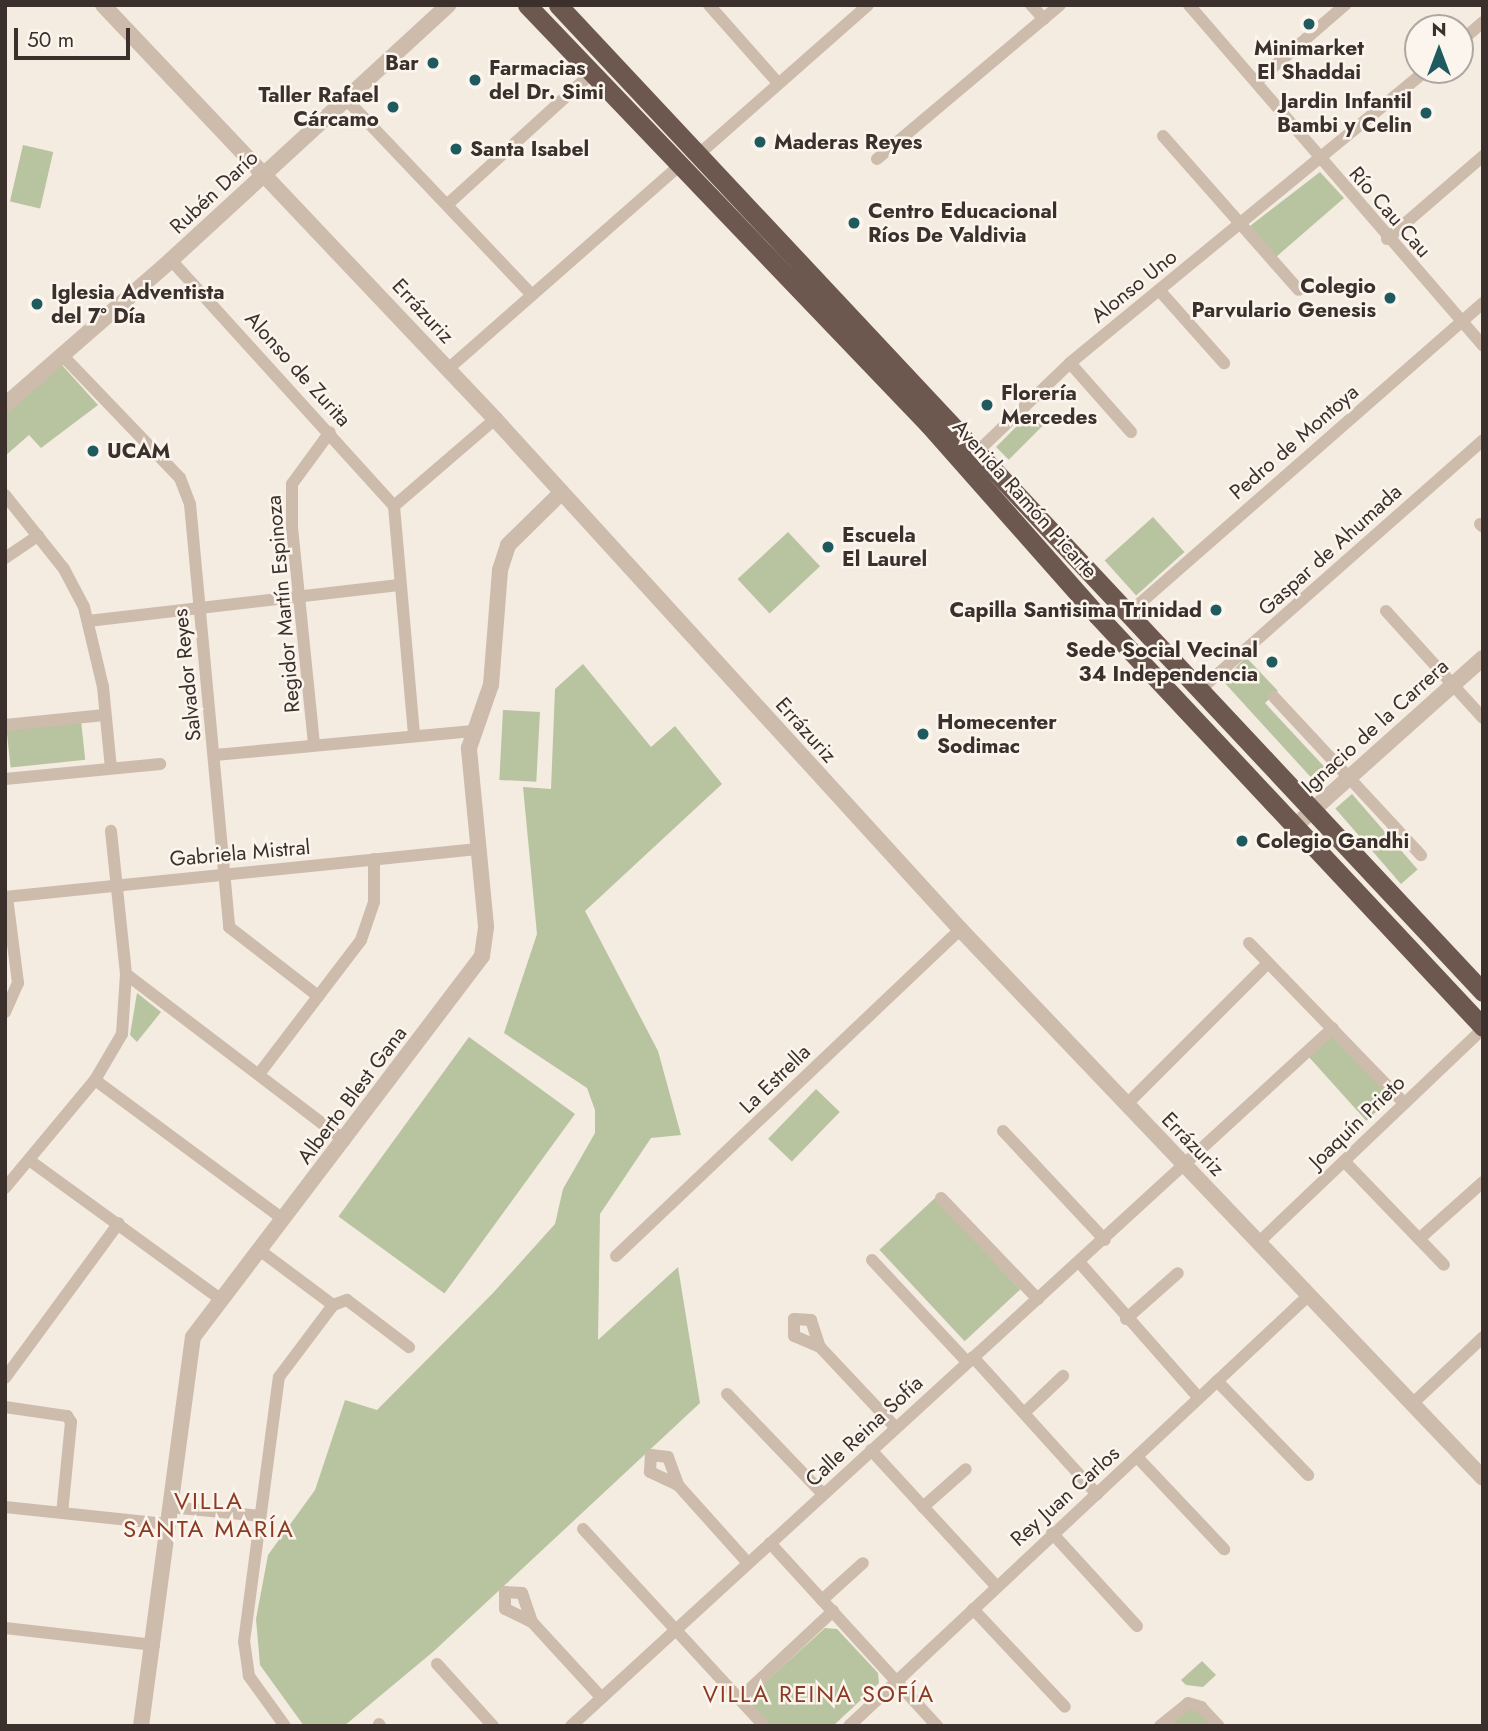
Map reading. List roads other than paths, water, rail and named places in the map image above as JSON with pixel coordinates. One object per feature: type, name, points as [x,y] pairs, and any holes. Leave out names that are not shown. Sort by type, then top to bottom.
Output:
[{"type":"highway","name":"Avenida Ramón Picarte","points":[[527,5],[678,167],[929,425],[1158,680],[1483,1028]]},
{"type":"highway","name":"Avenida Ramón Picarte","points":[[558,5],[1202,688],[1483,992]]},
{"type":"highway","points":[[1158,680],[1184,691],[1202,688]]},
{"type":"street","name":"Errázuriz","points":[[103,5],[265,173],[495,419],[960,929],[1483,1478]]},
{"type":"street","name":"Rubén Darío","points":[[5,405],[171,260],[448,5]]},
{"type":"street","points":[[709,5],[778,83]]},
{"type":"street","points":[[699,154],[867,5]]},
{"type":"street","points":[[1031,5],[1044,19]]},
{"type":"street","points":[[877,159],[1060,5]]},
{"type":"street","name":"Río Cau Cau","points":[[1189,5],[1387,239],[1483,346]]},
{"type":"street","points":[[1256,82],[1345,5]]},
{"type":"street","points":[[449,203],[591,74]]},
{"type":"street","name":"Alonso Uno","points":[[978,451],[1070,363],[1321,161],[1411,84]]},
{"type":"street","points":[[346,99],[449,203],[531,294]]},
{"type":"street","points":[[1163,136],[1299,290]]},
{"type":"street","points":[[1387,239],[1483,156]]},
{"type":"street","points":[[448,369],[678,167]]},
{"type":"street","name":"Alonso de Zurita","points":[[171,260],[330,432],[394,506]]},
{"type":"street","points":[[1159,290],[1224,363]]},
{"type":"street","name":"Pedro de Montoya","points":[[1130,612],[1483,303]]},
{"type":"street","name":"Salvador Reyes","points":[[63,356],[180,478],[190,504],[229,927],[318,996]]},
{"type":"street","points":[[1070,363],[1131,432]]},
{"type":"street","points":[[414,733],[394,506],[495,419]]},
{"type":"street","name":"Regidor Martín Espinoza","points":[[314,744],[292,526],[292,484],[330,432]]},
{"type":"street","name":"Gaspar de Ahumada","points":[[1202,688],[1483,440]]},
{"type":"street","name":"Alberto Blest Gana","points":[[141,1726],[154,1645],[193,1338],[262,1252],[482,956],[486,926],[469,748],[491,685],[500,570],[508,545],[561,493]]},
{"type":"street","points":[[5,495],[72,582],[88,621],[105,715],[111,768]]},
{"type":"street","points":[[5,558],[38,536]]},
{"type":"street","points":[[88,621],[399,585]]},
{"type":"street","points":[[1386,611],[1483,718]]},
{"type":"street","name":"Ignacio de la Carrera","points":[[1295,826],[1483,657]]},
{"type":"street","points":[[1274,697],[1421,855]]},
{"type":"street","points":[[5,725],[105,715]]},
{"type":"street","points":[[215,755],[414,733],[476,731]]},
{"type":"street","points":[[5,779],[160,764]]},
{"type":"street","points":[[5,1188],[10,1169],[29,1160],[94,1080],[122,1034],[126,974],[111,831]]},
{"type":"street","name":"Gabriela Mistral","points":[[6,897],[478,849]]},
{"type":"street","points":[[259,1074],[361,940],[374,902],[374,859]]},
{"type":"street","points":[[5,1012],[18,983],[6,897]]},
{"type":"street","name":"La Estrella","points":[[616,1256],[960,929]]},
{"type":"street","points":[[1249,943],[1404,1103]]},
{"type":"street","points":[[1126,1105],[1268,963]]},
{"type":"street","points":[[126,974],[345,1141]]},
{"type":"street","name":"Calle Reina Sofía","points":[[574,1725],[871,1450],[1105,1240],[1182,1163],[1333,1028]]},
{"type":"street","name":"Joaquín Prieto","points":[[1258,1243],[1483,1028]]},
{"type":"street","points":[[94,1080],[284,1220]]},
{"type":"street","points":[[1003,1131],[1105,1240]]},
{"type":"street","points":[[29,1160],[222,1300]]},
{"type":"street","points":[[1344,1161],[1444,1265]]},
{"type":"street","points":[[1419,1239],[1483,1182]]},
{"type":"street","points":[[942,1198],[1038,1299]]},
{"type":"street","points":[[5,1378],[119,1223]]},
{"type":"street","points":[[262,1252],[332,1305]]},
{"type":"street","points":[[872,1260],[1024,1413],[1097,1494]]},
{"type":"street","points":[[1079,1262],[1126,1319],[1199,1398]]},
{"type":"street","points":[[1126,1319],[1178,1273]]},
{"type":"street","name":"Rey Juan Carlos","points":[[849,1726],[1308,1296]]},
{"type":"street","points":[[285,1726],[249,1676],[244,1658],[279,1377],[332,1305],[346,1300],[409,1348]]},
{"type":"street","points":[[1412,1404],[1483,1337]]},
{"type":"street","points":[[820,1348],[896,1428]]},
{"type":"street","points":[[1024,1413],[1063,1376]]},
{"type":"street","points":[[1217,1381],[1308,1475]]},
{"type":"street","points":[[727,1394],[823,1494]]},
{"type":"street","points":[[5,1407],[67,1416],[71,1422],[62,1513]]},
{"type":"street","points":[[871,1450],[996,1586]]},
{"type":"street","points":[[1137,1457],[1224,1549]]},
{"type":"street","points":[[923,1507],[966,1469]]},
{"type":"street","points":[[678,1485],[748,1563]]},
{"type":"street","points":[[5,1507],[168,1524]]},
{"type":"street","points":[[170,1507],[260,1516]]},
{"type":"street","points":[[583,1529],[764,1726]]},
{"type":"street","points":[[1052,1533],[1137,1626]]},
{"type":"street","points":[[770,1544],[937,1726]]},
{"type":"street","points":[[822,1600],[863,1563]]},
{"type":"street","points":[[973,1609],[1065,1707]]},
{"type":"street","points":[[739,1699],[833,1611]]},
{"type":"street","points":[[532,1622],[602,1698]]},
{"type":"street","points":[[5,1628],[154,1645]]},
{"type":"street","points":[[437,1664],[493,1726]]},
{"type":"street","points":[[1160,1726],[1188,1703],[1201,1707],[1219,1726]]},
{"type":"place","name":"Minimarket El Shaddai","points":[[1309,24]]},
{"type":"place","name":"Bar","points":[[433,63]]},
{"type":"place","name":"Farmacias del Dr. Simi","points":[[475,80]]},
{"type":"place","name":"Taller Rafael Cárcamo","points":[[393,107]]},
{"type":"place","name":"Jardin Infantil Bambi y Celin","points":[[1426,113]]},
{"type":"place","name":"Maderas Reyes","points":[[760,142]]},
{"type":"place","name":"Santa Isabel","points":[[456,149]]},
{"type":"place","name":"Centro Educacional Ríos De Valdivia","points":[[854,223]]},
{"type":"place","name":"Colegio Parvulario Genesis","points":[[1390,298]]},
{"type":"place","name":"Iglesia Adventista del 7° Día","points":[[37,304]]},
{"type":"place","name":"Florería Mercedes","points":[[987,405]]},
{"type":"place","name":"UCAM","points":[[93,451]]},
{"type":"place","name":"Escuela El Laurel","points":[[828,547]]},
{"type":"place","name":"Capilla Santisima Trinidad","points":[[1216,610]]},
{"type":"place","name":"Sede Social Vecinal 34 Independencia","points":[[1272,662]]},
{"type":"place","name":"Homecenter Sodimac","points":[[923,734]]},
{"type":"place","name":"Colegio Gandhi","points":[[1242,841]]},
{"type":"district","name":"VILLA SANTA MARÍA","points":[[209,1515]]},
{"type":"district","name":"VILLA REINA SOFÍA","points":[[819,1694]]}]
